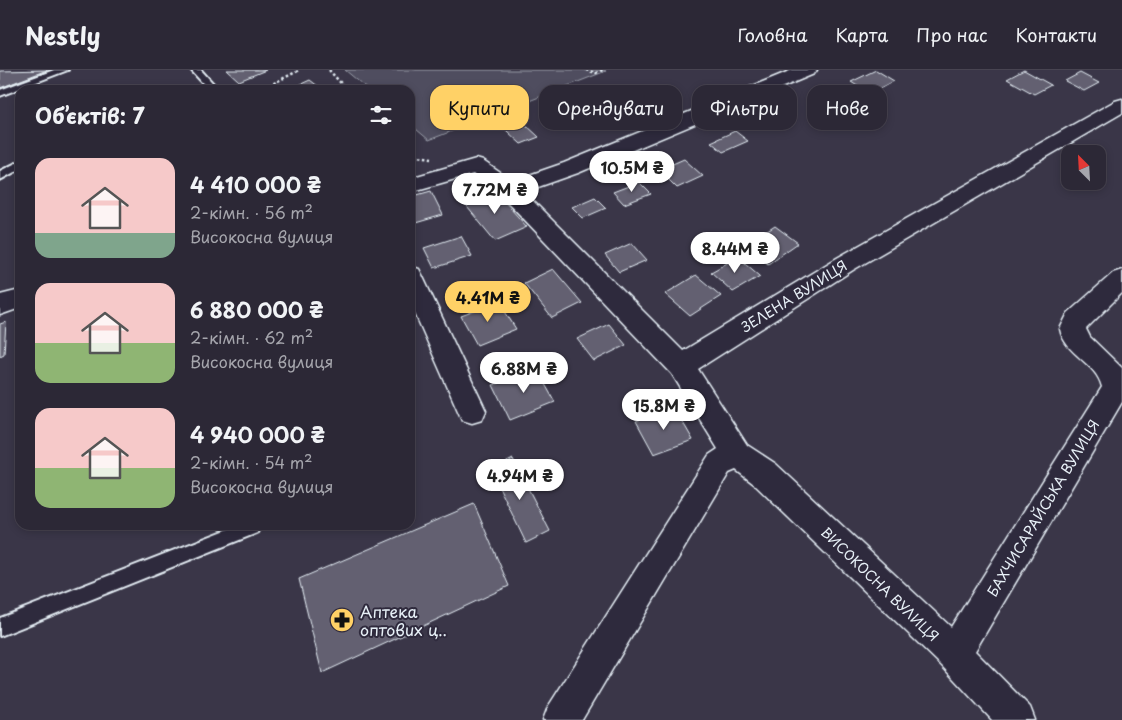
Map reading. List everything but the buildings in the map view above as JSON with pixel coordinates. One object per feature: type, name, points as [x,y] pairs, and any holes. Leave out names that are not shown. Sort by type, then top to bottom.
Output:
[{"type":"street","points":[[509,190],[572,168],[808,70]]},
{"type":"street","name":"ЗЕЛЕНА ВУЛИЦЯ","points":[[681,366],[845,264],[1122,105]]},
{"type":"street","points":[[415,184],[476,166],[509,190],[681,366]]},
{"type":"street","name":"БАХЧИСАРАЙСЬКА ВУЛИЦЯ","points":[[954,654],[1116,388],[1116,379],[1111,370],[1076,341],[1072,334],[1072,326],[1122,279]]},
{"type":"street","points":[[415,286],[472,411]]},
{"type":"street","points":[[0,305],[15,300]]},
{"type":"street","name":"ВИСОКОСНА ВУЛИЦЯ","points":[[681,366],[737,454],[765,474],[954,654],[1017,720]]},
{"type":"street","points":[[561,720],[719,464],[737,454]]},
{"type":"lane","points":[[22,85],[63,70]]},
{"type":"lane","points":[[196,70],[210,85]]},
{"type":"lane","points":[[0,93],[15,88]]},
{"type":"lane","points":[[0,176],[15,167]]},
{"type":"lane","points":[[0,627],[247,530]]},
{"type":"path","points":[[270,85],[300,70]]},
{"type":"path","points":[[329,70],[342,85]]},
{"type":"path","points":[[586,70],[596,73],[603,70]]},
{"type":"shaded area","points":[[345,70],[606,71],[570,85],[539,85],[539,97],[529,101],[529,85],[430,85],[430,130],[455,130],[429,140],[415,128],[415,85],[363,85]]},
{"type":"place","name":"Аптека оптових ц‥","points":[[342,620]]}]
